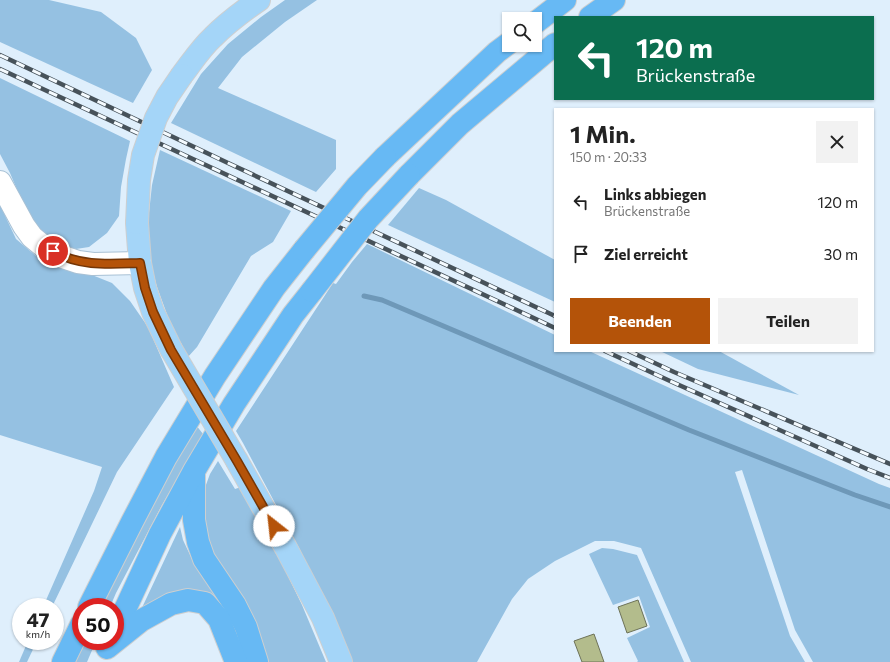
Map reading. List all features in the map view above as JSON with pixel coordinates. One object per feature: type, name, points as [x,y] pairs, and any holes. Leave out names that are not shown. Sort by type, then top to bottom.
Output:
[{"type":"highway","points":[[542,18],[565,0]]},
{"type":"highway","points":[[591,16],[614,0]]},
{"type":"highway","points":[[124,612],[160,534],[194,471],[234,404],[293,315],[368,219],[408,175],[460,124],[554,45]]},
{"type":"highway","points":[[94,598],[132,522],[174,443],[215,376],[265,300],[357,186],[385,157],[502,48]]},
{"type":"highway","points":[[194,471],[194,520],[198,542],[204,559],[235,605],[246,627],[257,662]]},
{"type":"highway","points":[[124,634],[142,620],[171,604],[188,600],[205,603],[219,619],[231,659]]},
{"type":"highway","points":[[63,662],[72,644]]},
{"type":"main road","points":[[259,0],[236,16],[213,36],[196,55],[167,97],[156,118],[143,155],[139,180],[137,223],[140,263],[145,288],[153,312],[171,350],[279,535],[323,618],[341,662]]},
{"type":"street","points":[[0,182],[24,226],[32,237],[43,246],[63,257],[78,262],[93,264],[140,263]]},
{"type":"shaded area","points":[[0,0],[49,0],[101,12],[136,38],[152,70],[133,103],[0,42]]},
{"type":"shaded area","points":[[285,0],[317,0],[285,22],[242,57],[218,88],[336,140],[336,169],[316,192],[171,123],[201,74],[228,44],[261,17]]},
{"type":"shaded area","points":[[0,78],[130,141],[121,187],[119,216],[107,233],[89,247],[76,249],[58,244],[37,233],[0,154]]},
{"type":"shaded area","points":[[160,150],[291,211],[273,242],[251,256],[197,347],[187,358],[172,328],[157,287],[149,256],[148,222],[152,185]]},
{"type":"shaded area","points":[[419,188],[446,200],[554,259],[554,302],[388,225]]},
{"type":"shaded area","points":[[0,205],[16,239],[36,256],[60,268],[87,273],[112,283],[130,301],[148,327],[174,387],[117,472],[56,598],[47,598],[94,491],[102,467],[0,435]]},
{"type":"shaded area","points":[[367,244],[554,335],[554,352],[591,352],[890,488],[890,662],[813,662],[795,630],[742,470],[735,472],[790,636],[805,662],[691,662],[641,548],[614,541],[595,541],[555,561],[528,579],[512,599],[477,662],[350,662],[299,548],[236,431],[333,283],[336,284]]},
{"type":"shaded area","points":[[662,352],[721,352],[799,395],[698,369]]},
{"type":"shaded area","points":[[196,425],[203,434],[162,505],[114,598],[104,598],[133,538]]},
{"type":"shaded area","points":[[218,461],[235,489],[241,487],[272,543],[302,605],[326,662],[261,662],[214,566],[200,501],[210,474]]},
{"type":"shaded area","points":[[180,527],[183,540],[191,557],[201,572],[225,601],[244,649],[213,600],[139,614]]},
{"type":"shaded area","points":[[602,548],[637,555],[684,662],[637,662],[638,661],[627,638],[650,627],[639,596],[613,605],[589,554]]},
{"type":"shaded area","points":[[24,650],[33,650],[27,662],[19,662]]},
{"type":"shaded area","points":[[81,650],[92,650],[87,662],[75,662]]},
{"type":"building","points":[[638,600],[647,626],[627,633],[618,607]]},
{"type":"building","points":[[594,634],[604,662],[582,662],[574,641]]},
{"type":"waterway","points":[[364,296],[382,300],[689,430],[855,495],[890,507]]},
{"type":"railway","points":[[0,55],[554,316]]},
{"type":"railway","points":[[0,69],[554,328]]},
{"type":"railway","points":[[607,352],[890,478]]},
{"type":"railway","points":[[631,352],[674,372],[890,464]]},
{"type":"route","points":[[53,251],[63,257],[78,262],[93,264],[140,263],[145,288],[153,312],[171,350],[274,526]]}]
